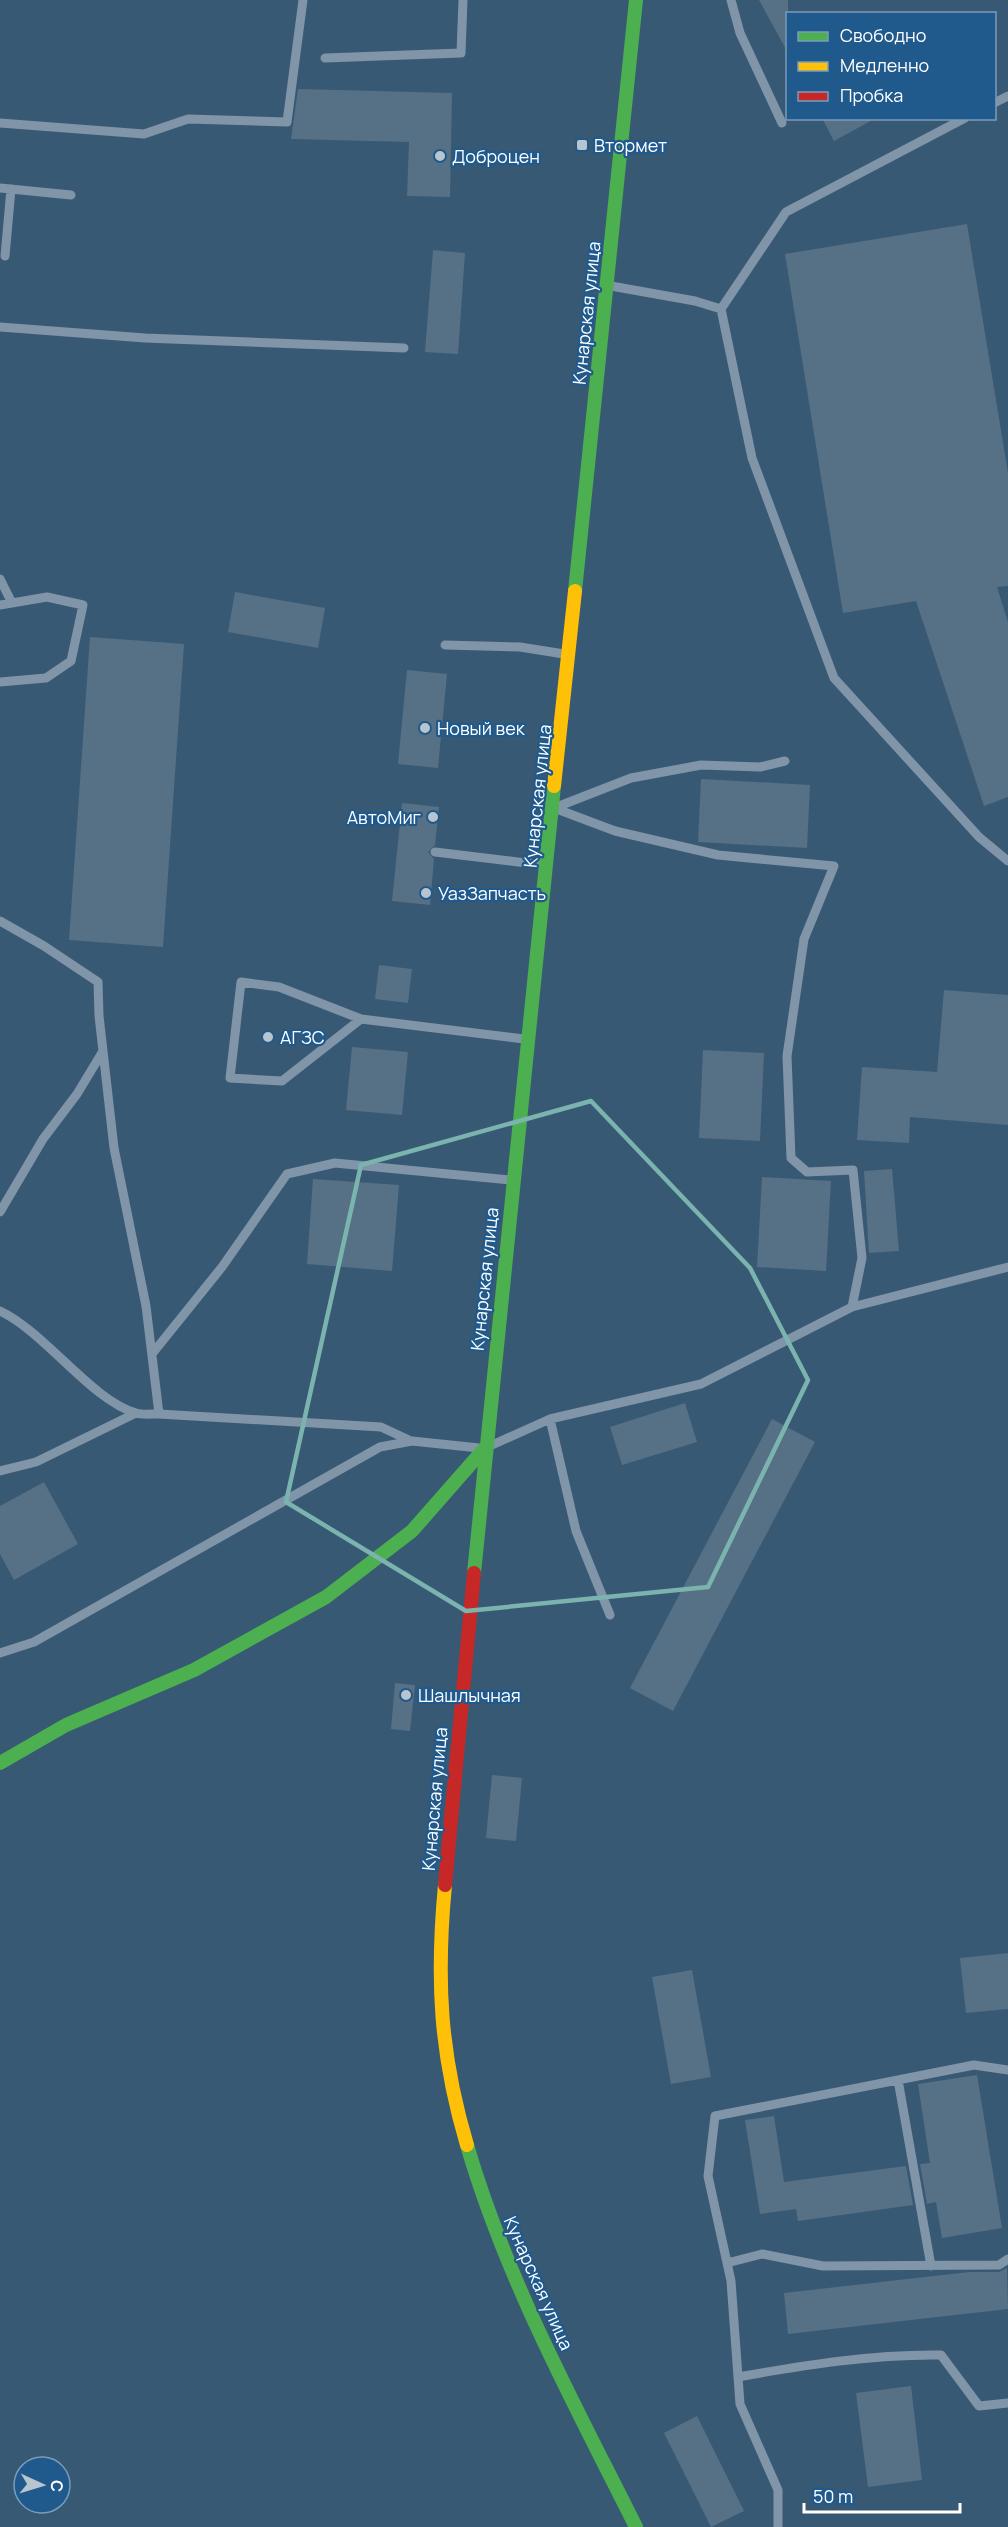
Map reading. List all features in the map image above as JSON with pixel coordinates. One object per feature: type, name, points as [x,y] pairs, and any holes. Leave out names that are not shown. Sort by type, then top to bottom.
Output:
[{"type":"main road","name":"Кунарская улица","points":[[636,0],[530,1039],[484,1449],[440,1936],[444,2047],[456,2107],[487,2207],[523,2301],[636,2527]]},
{"type":"main road","points":[[0,1763],[66,1725],[194,1670],[326,1597],[412,1531],[484,1449]]},
{"type":"lane","points":[[0,123],[144,134],[188,119],[287,122],[303,0]]},
{"type":"lane","points":[[325,58],[461,53],[463,0]]},
{"type":"lane","points":[[731,0],[740,33],[782,123]]},
{"type":"lane","points":[[961,120],[786,212],[721,309],[752,458],[834,678],[980,837],[1008,861]]},
{"type":"lane","points":[[0,188],[71,195]]},
{"type":"lane","points":[[5,256],[11,189]]},
{"type":"lane","points":[[607,286],[695,301],[721,309]]},
{"type":"lane","points":[[0,327],[145,338],[404,348]]},
{"type":"lane","points":[[0,579],[12,603]]},
{"type":"lane","points":[[0,605],[47,597],[83,605],[71,661],[46,678],[0,682]]},
{"type":"lane","points":[[445,645],[520,647],[569,655]]},
{"type":"lane","points":[[554,808],[631,778],[701,765],[760,767],[785,761]]},
{"type":"lane","points":[[554,808],[615,831],[718,855],[834,866],[804,939],[787,1056],[788,1090],[791,1158],[807,1172],[853,1170],[862,1258],[852,1307]]},
{"type":"lane","points":[[435,852],[548,866]]},
{"type":"lane","points":[[0,921],[44,946],[98,982],[114,1148],[146,1306],[159,1414]]},
{"type":"lane","points":[[361,1019],[282,1081],[230,1078],[241,982],[279,987],[361,1019],[530,1039]]},
{"type":"lane","points":[[0,1212],[43,1139],[77,1094],[103,1051]]},
{"type":"lane","points":[[152,1354],[222,1267],[287,1174],[335,1163],[513,1180]]},
{"type":"lane","points":[[0,1653],[34,1642],[380,1447],[412,1441],[484,1449],[550,1419],[701,1384],[852,1307],[1008,1267]]},
{"type":"lane","points":[[0,1311],[70,1365],[101,1393],[136,1413],[381,1427],[412,1441]]},
{"type":"lane","points":[[0,1471],[36,1462],[136,1413]]},
{"type":"lane","points":[[550,1419],[576,1531],[610,1615]]},
{"type":"lane","points":[[778,2527],[778,2490],[740,2404],[731,2281],[708,2176],[715,2116],[974,2066],[1008,2070]]},
{"type":"lane","points":[[898,2080],[931,2266]]},
{"type":"lane","points":[[727,2263],[762,2254],[823,2266],[999,2265],[1008,2259]]},
{"type":"lane","points":[[738,2377],[807,2365],[907,2355],[941,2355],[979,2406],[1008,2403]]},
{"type":"highlighted area","points":[[591,1101],[750,1268],[808,1380],[708,1587],[466,1611],[286,1502],[361,1165]]},
{"type":"building","points":[[759,0],[788,0],[786,49]]},
{"type":"building","points":[[298,89],[452,93],[450,197],[407,196],[409,142],[291,139]]},
{"type":"building","points":[[823,120],[872,120],[834,141]]},
{"type":"building","points":[[967,224],[1008,473],[1008,586],[997,587],[1008,622],[1008,797],[984,806],[916,601],[843,613],[785,254]]},
{"type":"building","points":[[433,250],[465,253],[458,354],[425,352]]},
{"type":"building","points":[[235,592],[325,608],[318,648],[228,632]]},
{"type":"building","points":[[90,637],[184,644],[163,947],[69,940]]},
{"type":"building","points":[[407,670],[447,674],[438,768],[398,764]]},
{"type":"building","points":[[701,779],[810,785],[807,848],[698,842]]},
{"type":"building","points":[[402,803],[439,807],[435,845],[428,852],[434,859],[430,905],[392,901]]},
{"type":"building","points":[[379,965],[412,969],[408,1003],[375,999]]},
{"type":"building","points":[[944,990],[1008,995],[1008,1125],[910,1117],[909,1143],[857,1140],[862,1067],[937,1072]]},
{"type":"building","points":[[352,1047],[408,1052],[402,1115],[346,1110]]},
{"type":"building","points":[[703,1050],[764,1053],[760,1141],[699,1138]]},
{"type":"building","points":[[892,1169],[899,1251],[869,1253],[864,1171]]},
{"type":"building","points":[[762,1177],[831,1181],[826,1271],[757,1267]]},
{"type":"building","points":[[313,1179],[399,1185],[392,1271],[307,1264]]},
{"type":"building","points":[[685,1403],[697,1442],[622,1465],[610,1427]]},
{"type":"building","points":[[772,1419],[815,1442],[673,1711],[630,1688]]},
{"type":"building","points":[[44,1482],[78,1544],[14,1580],[0,1554],[0,1506]]},
{"type":"building","points":[[395,1683],[415,1685],[410,1731],[391,1729]]},
{"type":"building","points":[[492,1775],[522,1778],[516,1841],[486,1838]]},
{"type":"building","points":[[1008,1953],[1008,2009],[966,2013],[960,1958]]},
{"type":"building","points":[[692,1970],[711,2077],[671,2084],[652,1977]]},
{"type":"building","points":[[977,2075],[1002,2228],[942,2238],[936,2202],[927,2204],[920,2164],[930,2163],[918,2084]]},
{"type":"building","points":[[774,2116],[784,2182],[906,2166],[913,2205],[798,2221],[796,2209],[760,2214],[745,2120]]},
{"type":"building","points":[[1007,2268],[1008,2309],[788,2334],[784,2293],[969,2272],[999,2272]]},
{"type":"building","points":[[911,2386],[922,2480],[868,2487],[856,2393]]},
{"type":"building","points":[[697,2416],[744,2511],[711,2527],[664,2433]]},
{"type":"traffic: fast","points":[[575,591],[636,0]]},
{"type":"traffic: fast","points":[[474,1573],[554,786]]},
{"type":"traffic: fast","points":[[0,1763],[66,1725],[194,1670],[326,1597],[412,1531],[484,1449]]},
{"type":"traffic: fast","points":[[467,2145],[483,2195],[521,2292],[636,2527]]},
{"type":"traffic: slow","points":[[554,786],[575,591]]},
{"type":"traffic: slow","points":[[445,1885],[441,1953],[443,2017],[451,2079],[467,2145]]},
{"type":"traffic: jam","points":[[445,1885],[474,1573]]},
{"type":"place","name":"Втормет","points":[[582,145]]},
{"type":"place","name":"Доброцен","points":[[440,156]]},
{"type":"place","name":"Новый век","points":[[425,728]]},
{"type":"place","name":"АвтоМиг","points":[[433,817]]},
{"type":"place","name":"УазЗапчасть","points":[[426,893]]},
{"type":"place","name":"АГЗС","points":[[268,1037]]},
{"type":"place","name":"Шашлычная","points":[[406,1695]]}]
